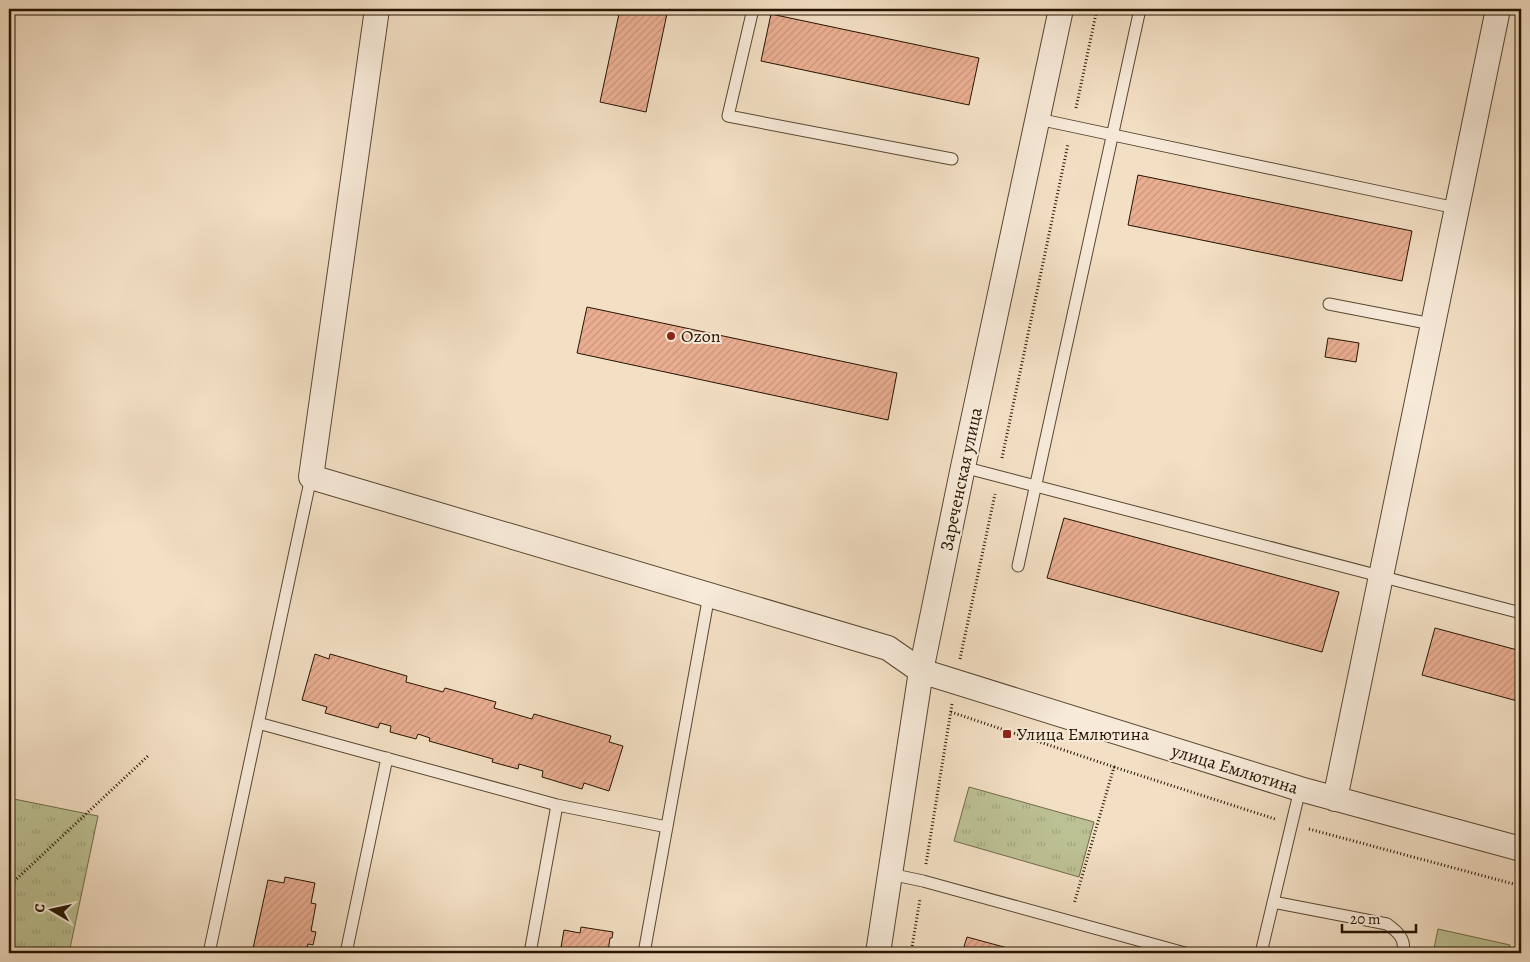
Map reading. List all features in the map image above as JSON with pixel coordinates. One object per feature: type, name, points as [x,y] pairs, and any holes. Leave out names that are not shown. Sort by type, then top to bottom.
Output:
[{"type":"street","points":[[311,477],[377,9]]},
{"type":"street","name":"Зареченская улица","points":[[878,953],[921,672],[1061,9]]},
{"type":"street","points":[[1335,799],[1498,9]]},
{"type":"street","name":"улица Емлютина","points":[[311,477],[888,648],[921,672],[1300,789],[1521,849]]},
{"type":"lane","points":[[753,9],[728,116],[952,159]]},
{"type":"lane","points":[[1018,566],[1140,9]]},
{"type":"lane","points":[[1038,120],[1456,208]]},
{"type":"lane","points":[[1329,304],[1432,324]]},
{"type":"lane","points":[[963,467],[1521,613]]},
{"type":"lane","points":[[209,953],[311,477]]},
{"type":"lane","points":[[644,953],[709,595]]},
{"type":"lane","points":[[258,722],[557,805],[667,827]]},
{"type":"lane","points":[[346,953],[387,758]]},
{"type":"lane","points":[[1261,953],[1300,789]]},
{"type":"lane","points":[[530,953],[557,805]]},
{"type":"lane","points":[[890,874],[923,881],[1185,953]]},
{"type":"lane","points":[[1273,902],[1387,924],[1399,934],[1405,946],[1403,953]]},
{"type":"path","points":[[951,712],[1291,825],[1521,886]]},
{"type":"path","points":[[9,886],[150,756]]},
{"type":"path","points":[[1069,922],[1114,767]]},
{"type":"green space","points":[[969,787],[1094,822],[1079,877],[954,841]]},
{"type":"green space","points":[[9,798],[98,816],[69,953],[9,953]]},
{"type":"green space","points":[[1438,929],[1510,945],[1508,953],[1433,953]]},
{"type":"building","points":[[620,9],[668,9],[646,112],[600,102]]},
{"type":"building","points":[[771,14],[979,58],[969,105],[761,61]]},
{"type":"building","points":[[1138,175],[1412,231],[1402,281],[1128,225]]},
{"type":"building","points":[[587,307],[897,373],[888,420],[577,353]]},
{"type":"building","points":[[1328,338],[1359,343],[1356,362],[1325,357]]},
{"type":"building","points":[[1064,518],[1339,592],[1322,652],[1047,578]]},
{"type":"building","points":[[1435,628],[1521,651],[1521,702],[1422,675]]},
{"type":"building","points":[[315,654],[329,659],[330,654],[407,676],[406,682],[443,692],[445,688],[496,702],[494,708],[532,719],[534,714],[611,736],[609,742],[623,746],[609,791],[584,783],[582,789],[542,777],[543,771],[519,764],[518,769],[492,762],[493,759],[429,741],[430,738],[418,734],[416,739],[390,732],[391,726],[380,723],[378,728],[325,713],[327,707],[302,700]]},
{"type":"building","points":[[285,877],[315,883],[311,903],[316,904],[311,931],[316,932],[313,945],[308,944],[306,953],[252,953],[268,880],[284,883]]},
{"type":"building","points":[[581,927],[613,932],[608,952],[614,953],[560,953],[564,930],[580,933]]},
{"type":"building","points":[[967,937],[1026,953],[962,953]]},
{"type":"place","name":"Ozon","points":[[671,336]]},
{"type":"place","name":"Улица Емлютина","points":[[1007,734]]}]
